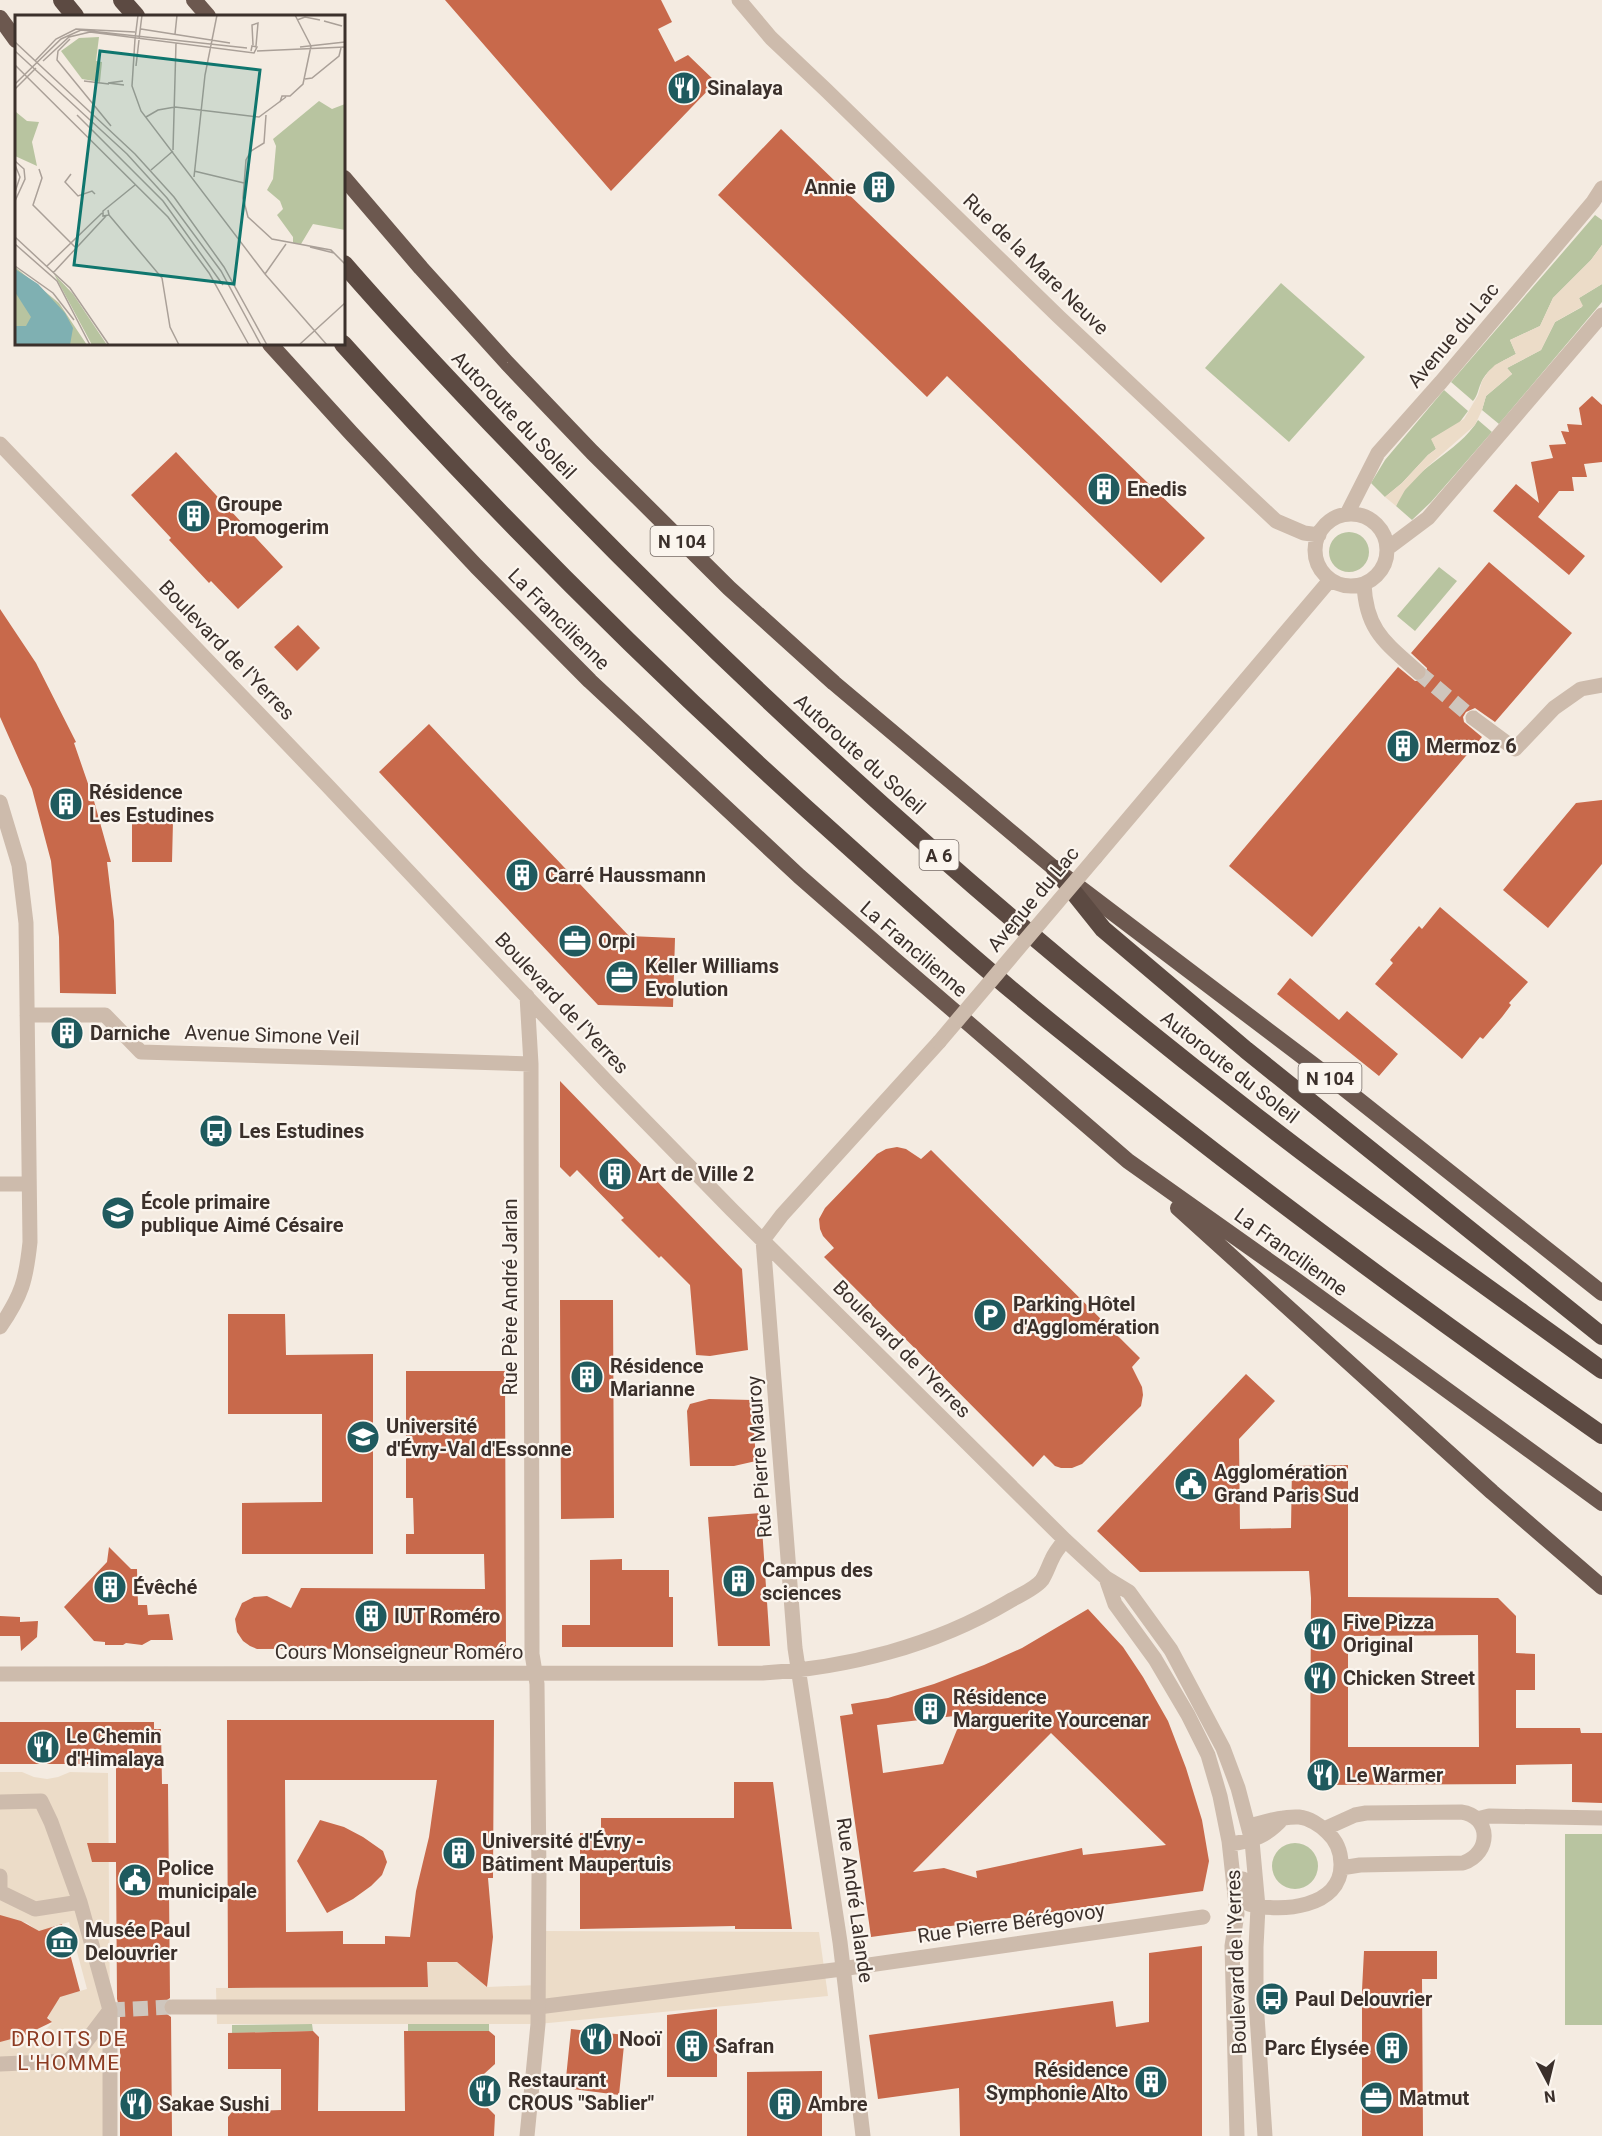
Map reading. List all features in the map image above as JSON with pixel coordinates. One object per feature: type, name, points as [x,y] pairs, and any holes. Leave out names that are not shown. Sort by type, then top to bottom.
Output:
[{"type":"highway","points":[[62,0],[74,15]]},
{"type":"highway","points":[[122,0],[135,15]]},
{"type":"highway","points":[[194,0],[207,15]]},
{"type":"highway","points":[[0,18],[15,39]]},
{"type":"highway","name":"N 104","points":[[345,179],[507,363],[600,460],[729,588],[834,683],[1055,869],[1336,1082],[1602,1293]]},
{"type":"highway","name":"Autoroute du Soleil","points":[[345,265],[454,386],[637,575],[801,731],[969,883],[1096,989],[1249,1111],[1602,1370]]},
{"type":"highway","name":"La Francilienne","points":[[271,345],[476,566],[598,689],[799,876],[1128,1161],[1602,1503]]},
{"type":"highway","points":[[344,345],[412,420],[587,602],[762,769],[938,927],[1061,1031],[1214,1153],[1377,1275],[1602,1435]]},
{"type":"highway","points":[[1055,869],[1112,937],[1255,1058],[1602,1336]]},
{"type":"highway","points":[[1128,1161],[1492,1492],[1602,1587]]},
{"type":"highway","points":[[1558,1404],[1602,1443]]},
{"type":"street","name":"Rue de la Mare Neuve","points":[[739,0],[771,38],[1059,317],[1276,521],[1304,533],[1319,535]]},
{"type":"street","name":"Avenue du Lac","points":[[1347,514],[1378,453],[1464,355],[1593,202],[1602,188]]},
{"type":"street","points":[[1388,548],[1428,518],[1602,315]]},
{"type":"street","name":"Boulevard de l'Yerres","points":[[0,444],[608,1083],[1065,1540],[1106,1578],[1129,1592],[1171,1650],[1223,1748],[1238,1788],[1242,1839],[1237,1914],[1232,1946],[1237,2136]]},
{"type":"street","points":[[1347,514],[1359,515],[1377,525],[1388,548],[1383,568],[1375,578],[1364,584],[1343,586],[1330,580],[1322,572],[1315,548],[1326,524],[1336,517],[1347,514]]},
{"type":"street","name":"Avenue du Lac","points":[[763,1240],[782,1215],[939,1042],[1330,580]]},
{"type":"street","points":[[1364,584],[1367,610],[1372,626],[1381,638],[1418,672]]},
{"type":"street","points":[[1473,718],[1515,749],[1554,708],[1581,689],[1602,685]]},
{"type":"street","points":[[0,802],[19,865],[26,923],[30,1242],[27,1275],[15,1305],[0,1327]]},
{"type":"street","name":"Rue Père André Jarlan","points":[[527,996],[531,1064],[532,1654],[536,1673],[539,1874],[537,2031],[527,2136]]},
{"type":"street","name":"Avenue Simone Veil","points":[[27,1015],[105,1015],[141,1052],[531,1064]]},
{"type":"street","points":[[0,1184],[28,1184]]},
{"type":"street","name":"Rue Pierre Mauroy","points":[[763,1240],[795,1648],[799,1671]]},
{"type":"street","name":"Cours Monseigneur Roméro","points":[[0,1674],[763,1673],[799,1671],[887,1652],[964,1626],[997,1609],[1042,1580],[1053,1556],[1065,1540]]},
{"type":"street","name":"Boulevard de l'Yerres","points":[[1106,1578],[1115,1604],[1155,1659],[1188,1715],[1215,1752],[1242,1839],[1258,1907],[1256,2001],[1265,2136]]},
{"type":"street","name":"Rue André Lalande","points":[[799,1671],[843,1968],[863,2136]]},
{"type":"street","points":[[0,1802],[41,1801],[80,1902],[110,2010],[110,2136]]},
{"type":"street","points":[[1324,1828],[1355,1815],[1366,1813],[1461,1812],[1471,1813],[1482,1828],[1482,1849],[1463,1863],[1360,1865],[1341,1868]]},
{"type":"street","points":[[1477,1819],[1489,1816],[1602,1818]]},
{"type":"street","points":[[1242,1839],[1274,1828],[1283,1818],[1300,1817],[1324,1828],[1333,1837],[1341,1851],[1338,1880],[1328,1894],[1306,1905],[1258,1907]]},
{"type":"street","points":[[0,1876],[0,1892],[35,1910],[80,1902]]},
{"type":"street","name":"Rue Pierre Bérégovoy","points":[[172,2007],[538,2007],[824,1971],[1203,1917]]},
{"type":"street","points":[[0,2064],[68,2061],[82,2047],[110,2010]]},
{"type":"green space","points":[[1595,215],[1602,220],[1602,245],[1591,260],[1553,298],[1540,326],[1510,340],[1516,354],[1496,365],[1484,377],[1473,401],[1451,382]]},
{"type":"green space","points":[[1281,283],[1365,357],[1289,442],[1205,368]]},
{"type":"green space","points":[[1602,284],[1602,302],[1499,424],[1482,410],[1486,396],[1512,374],[1507,368],[1541,350],[1555,322],[1582,307],[1579,298]]},
{"type":"green space","points":[[1444,390],[1468,411],[1459,423],[1432,439],[1436,449],[1385,497],[1371,483],[1385,460]]},
{"type":"green space","points":[[1478,420],[1492,432],[1431,502],[1412,520],[1396,506],[1403,493],[1412,481],[1470,432]]},
{"type":"green space","points":[[1349,532],[1363,538],[1369,552],[1363,566],[1349,572],[1335,566],[1329,552],[1335,538]]},
{"type":"green space","points":[[1439,567],[1457,581],[1415,631],[1397,616]]},
{"type":"green space","points":[[1565,1834],[1602,1834],[1602,2025],[1565,2025]]},
{"type":"green space","points":[[1295,1843],[1304,1844],[1311,1850],[1317,1857],[1317,1875],[1311,1882],[1304,1888],[1295,1889],[1286,1888],[1279,1882],[1273,1875],[1272,1866],[1273,1857],[1279,1850],[1286,1844]]},
{"type":"green space","points":[[312,2024],[313,2031],[232,2033],[232,2025]]},
{"type":"green space","points":[[408,2024],[489,2024],[489,2031],[408,2031]]},
{"type":"shaded area","points":[[1602,245],[1602,284],[1579,298],[1583,306],[1555,322],[1541,350],[1507,368],[1512,374],[1486,396],[1475,425],[1426,468],[1405,490],[1396,506],[1385,497],[1436,449],[1431,439],[1464,419],[1488,372],[1495,365],[1516,354],[1510,340],[1540,326],[1553,298],[1591,260]]},
{"type":"shaded area","points":[[0,1772],[22,1772],[47,1779],[70,1772],[108,1773],[110,2010],[117,2136],[0,2136],[0,2041],[16,2039],[36,2028],[42,2033],[52,2023],[48,2017],[57,2000],[67,1968],[73,1993],[87,1989],[69,1922],[55,1926],[42,1934],[27,1923],[0,1916]]},
{"type":"shaded area","points":[[538,1931],[819,1932],[828,1996],[538,2024],[217,2024],[216,1988],[372,1987],[372,1963],[447,1960],[447,1962],[457,1962],[487,1987],[538,1985]]},
{"type":"building","points":[[445,0],[661,0],[672,22],[658,29],[675,62],[688,55],[716,82],[611,191]]},
{"type":"building","points":[[781,129],[1205,538],[1161,583],[947,376],[927,397],[718,195]]},
{"type":"building","points":[[1592,396],[1602,405],[1602,462],[1584,464],[1587,477],[1572,477],[1574,491],[1559,491],[1538,517],[1585,556],[1569,575],[1493,511],[1516,484],[1539,503],[1531,462],[1553,458],[1549,445],[1566,444],[1561,431],[1569,432],[1567,424],[1582,425],[1579,408]]},
{"type":"building","name":"Groupe Promogerim","points":[[176,452],[283,567],[238,609],[211,581],[209,583],[131,495]]},
{"type":"building","name":"Mermoz 6","points":[[1489,562],[1572,633],[1495,722],[1475,708],[1466,712],[1463,717],[1464,722],[1482,737],[1312,937],[1229,866],[1398,667],[1415,681],[1422,681],[1426,678],[1427,668],[1411,653]]},
{"type":"building","name":"Résidence Les Estudines","points":[[0,609],[36,663],[76,742],[74,743],[94,801],[111,862],[107,862],[114,921],[116,994],[60,993],[59,937],[51,861],[32,789],[0,717]]},
{"type":"building","points":[[298,625],[320,648],[297,671],[274,647]]},
{"type":"building","points":[[429,724],[629,936],[675,938],[673,1007],[598,1005],[379,772]]},
{"type":"building","points":[[1602,800],[1602,864],[1548,928],[1503,890],[1576,803]]},
{"type":"building","points":[[132,821],[173,821],[172,862],[132,862]]},
{"type":"building","points":[[1440,907],[1528,982],[1509,1003],[1511,1005],[1502,1017],[1483,1039],[1480,1037],[1462,1059],[1375,984],[1393,963],[1390,960],[1419,926],[1422,929]]},
{"type":"building","points":[[1290,978],[1339,1020],[1347,1011],[1398,1054],[1379,1076],[1277,994]]},
{"type":"building","points":[[560,1081],[742,1269],[748,1350],[710,1356],[696,1355],[690,1285],[621,1220],[624,1218],[577,1170],[570,1177],[560,1167]]},
{"type":"building","name":"Parking Hôtel d'Agglomération","points":[[897,1147],[906,1149],[921,1159],[931,1150],[1140,1358],[1132,1367],[1142,1387],[1141,1406],[1082,1464],[1072,1468],[1061,1468],[1055,1466],[1044,1455],[1033,1467],[824,1257],[834,1248],[820,1229],[819,1219],[825,1208],[877,1154]]},
{"type":"building","name":"Résidence Marianne","points":[[560,1300],[613,1300],[614,1518],[561,1519]]},
{"type":"building","points":[[228,1314],[285,1314],[286,1355],[373,1354],[373,1554],[242,1554],[242,1503],[322,1502],[322,1414],[228,1414]]},
{"type":"building","points":[[406,1371],[505,1371],[506,1648],[257,1649],[250,1646],[237,1632],[235,1619],[242,1603],[254,1597],[267,1596],[291,1608],[301,1588],[485,1589],[484,1554],[406,1554],[406,1534],[414,1534],[413,1498],[406,1498]]},
{"type":"building","points":[[1246,1374],[1275,1401],[1239,1439],[1240,1529],[1291,1528],[1292,1466],[1348,1465],[1348,1597],[1498,1598],[1516,1616],[1516,1653],[1535,1654],[1535,1690],[1516,1690],[1516,1728],[1580,1728],[1581,1733],[1602,1733],[1602,1803],[1572,1802],[1572,1764],[1516,1765],[1516,1784],[1315,1785],[1310,1779],[1311,1598],[1309,1571],[1140,1572],[1097,1531]],"holes":[[[1478,1635],[1479,1747],[1348,1747],[1348,1636]]]},
{"type":"building","points":[[709,1399],[752,1400],[756,1461],[734,1466],[690,1466],[687,1411],[690,1404]]},
{"type":"building","name":"Campus des sciences","points":[[761,1513],[770,1646],[718,1646],[708,1517]]},
{"type":"building","name":"Évêché","points":[[109,1547],[131,1569],[137,1569],[138,1605],[147,1605],[148,1615],[169,1614],[173,1640],[151,1640],[142,1645],[126,1643],[105,1645],[105,1642],[94,1641],[64,1607],[107,1562]]},
{"type":"building","points":[[622,1559],[622,1570],[669,1570],[669,1597],[673,1597],[673,1647],[562,1647],[562,1625],[590,1625],[590,1560]]},
{"type":"building","points":[[1088,1609],[1123,1647],[1168,1721],[1186,1768],[1202,1820],[1209,1861],[1203,1891],[871,1937],[840,1716],[853,1714],[851,1704],[888,1698],[934,1684],[1022,1648]],"holes":[[[963,1715],[943,1764],[883,1773],[877,1725]],[[1051,1733],[1166,1845],[1083,1855],[1082,1848],[976,1871],[977,1878],[944,1868],[913,1872]]]},
{"type":"building","points":[[0,1616],[20,1617],[20,1622],[38,1621],[37,1637],[21,1651],[20,1636],[0,1636]]},
{"type":"building","name":"Université d'Évry - Bâtiment Maupertuis","points":[[227,1720],[494,1720],[493,1878],[488,1878],[493,1937],[487,1987],[457,1962],[427,1962],[428,1987],[228,1988]],"holes":[[[285,1780],[437,1780],[429,1837],[416,1891],[410,1937],[385,1936],[385,1944],[343,1944],[343,1931],[286,1932]]]},
{"type":"building","points":[[0,1722],[154,1722],[154,1729],[161,1729],[162,1784],[168,1784],[170,1998],[164,2002],[162,2008],[171,2017],[172,2136],[120,2136],[120,2010],[117,1999],[116,1862],[92,1862],[87,1843],[116,1843],[116,1764],[0,1764]]},
{"type":"building","points":[[734,1782],[773,1782],[792,1929],[735,1929],[735,1926],[580,1929],[580,1833],[601,1834],[601,1818],[734,1818]]},
{"type":"building","points":[[320,1820],[344,1827],[363,1837],[383,1851],[387,1862],[382,1875],[371,1886],[327,1913],[297,1861]]},
{"type":"building","points":[[0,1915],[21,1921],[39,1931],[62,1924],[80,1991],[60,1997],[47,2018],[52,2022],[23,2036],[0,2042]]},
{"type":"building","points":[[1202,1946],[1202,2136],[960,2136],[959,2088],[878,2099],[869,2035],[1113,2001],[1116,2027],[1149,2022],[1149,1953]]},
{"type":"building","name":"Parc Élysée","points":[[1364,1951],[1437,1951],[1437,1979],[1422,1979],[1423,2136],[1362,2136]]},
{"type":"building","name":"Safran","points":[[717,2009],[717,2077],[667,2077],[667,2015]]},
{"type":"building","points":[[571,2029],[625,2035],[619,2095],[565,2088]]},
{"type":"building","points":[[313,2031],[319,2037],[318,2111],[405,2111],[404,2031],[489,2031],[495,2036],[495,2064],[484,2074],[489,2091],[485,2105],[495,2115],[494,2136],[228,2136],[228,2117],[232,2112],[281,2110],[281,2069],[228,2069],[228,2033]]},
{"type":"building","name":"Ambre","points":[[822,2071],[822,2136],[747,2136],[747,2072]]},
{"type":"tunnel","points":[[1418,672],[1473,718]]},
{"type":"tunnel","points":[[110,2010],[172,2007]]},
{"type":"place","name":"Sinalaya","points":[[684,88]]},
{"type":"place","name":"Annie","points":[[879,187]]},
{"type":"place","name":"Enedis","points":[[1104,489]]},
{"type":"place","name":"Groupe Promogerim","points":[[194,516]]},
{"type":"place","name":"Mermoz 6","points":[[1403,746]]},
{"type":"place","name":"Résidence Les Estudines","points":[[66,804]]},
{"type":"place","name":"Carré Haussmann","points":[[522,875]]},
{"type":"place","name":"Orpi","points":[[575,941]]},
{"type":"place","name":"Keller Williams Evolution","points":[[622,977]]},
{"type":"place","name":"Darniche","points":[[67,1033]]},
{"type":"place","name":"Les Estudines","points":[[216,1131]]},
{"type":"place","name":"Art de Ville 2","points":[[615,1174]]},
{"type":"place","name":"École primaire publique Aimé Césaire","points":[[118,1213]]},
{"type":"place","name":"Parking Hôtel d'Agglomération","points":[[990,1315]]},
{"type":"place","name":"Résidence Marianne","points":[[587,1377]]},
{"type":"place","name":"Université d'Évry-Val d'Essonne","points":[[363,1437]]},
{"type":"place","name":"Agglomération Grand Paris Sud","points":[[1191,1484]]},
{"type":"place","name":"Campus des sciences","points":[[739,1581]]},
{"type":"place","name":"Évêché","points":[[110,1587]]},
{"type":"place","name":"IUT Roméro","points":[[371,1616]]},
{"type":"place","name":"Five Pizza Original","points":[[1320,1634]]},
{"type":"place","name":"Chicken Street","points":[[1320,1678]]},
{"type":"place","name":"Résidence Marguerite Yourcenar","points":[[930,1709]]},
{"type":"place","name":"Le Chemin d'Himalaya","points":[[43,1747]]},
{"type":"place","name":"Le Warmer","points":[[1323,1775]]},
{"type":"place","name":"Université d'Évry - Bâtiment Maupertuis","points":[[459,1853]]},
{"type":"place","name":"Police municipale","points":[[135,1880]]},
{"type":"place","name":"Musée Paul Delouvrier","points":[[62,1942]]},
{"type":"place","name":"Paul Delouvrier","points":[[1272,1999]]},
{"type":"place","name":"Nooï","points":[[596,2039]]},
{"type":"place","name":"Safran","points":[[692,2046]]},
{"type":"place","name":"Parc Élysée","points":[[1392,2048]]},
{"type":"place","name":"Résidence Symphonie Alto","points":[[1151,2082]]},
{"type":"place","name":"Restaurant CROUS \"Sablier\"","points":[[485,2091]]},
{"type":"place","name":"Matmut","points":[[1376,2098]]},
{"type":"place","name":"Sakae Sushi","points":[[136,2104]]},
{"type":"place","name":"Ambre","points":[[785,2104]]},
{"type":"district","name":"DROITS DE L'HOMME","points":[[69,2051]]}]
